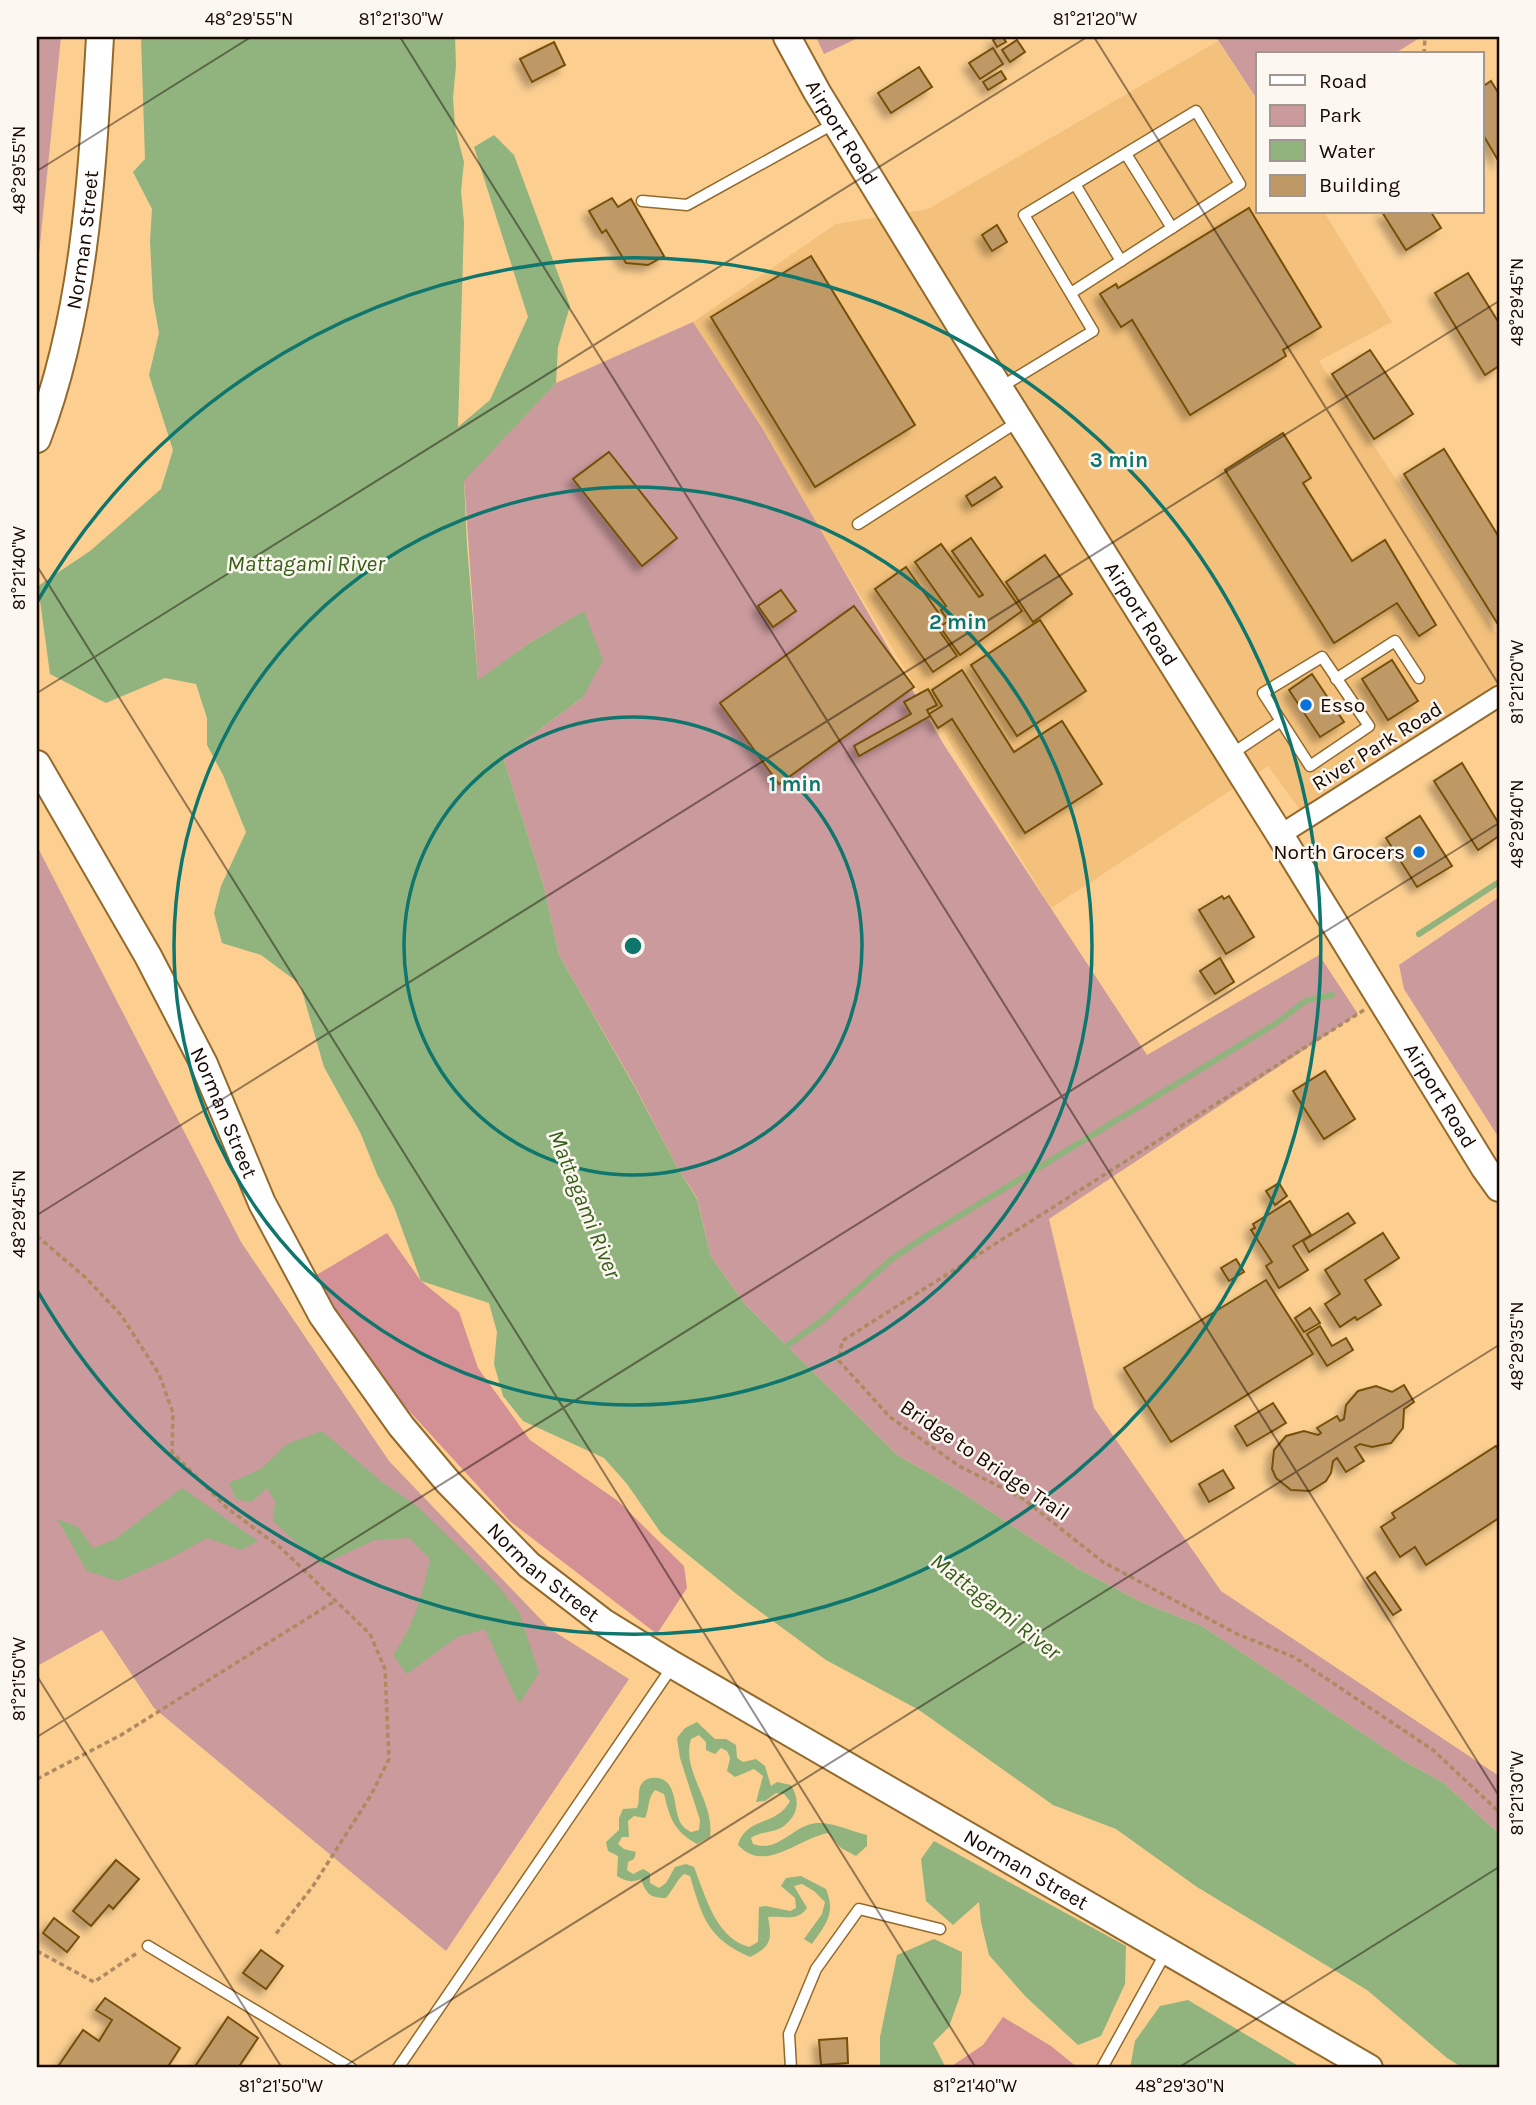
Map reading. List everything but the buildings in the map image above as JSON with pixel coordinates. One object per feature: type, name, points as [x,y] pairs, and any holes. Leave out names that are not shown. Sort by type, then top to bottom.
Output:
[{"type":"street","name":"Norman Street","points":[[37,439],[73,318],[92,174],[100,37]]},
{"type":"street","name":"Airport Road","points":[[788,37],[836,123],[999,388],[1499,1188]]},
{"type":"street","name":"River Park Road","points":[[1280,835],[1499,696]]},
{"type":"street","name":"Norman Street","points":[[37,764],[148,956],[204,1063],[268,1214],[322,1315],[401,1426],[448,1482],[529,1565],[603,1622],[673,1665],[1369,2068]]},
{"type":"lane","points":[[999,388],[1093,331],[1024,215],[1196,111],[1240,184],[1071,293]]},
{"type":"lane","points":[[642,201],[687,205],[836,123]]},
{"type":"lane","points":[[1126,154],[1172,228]]},
{"type":"lane","points":[[1075,184],[1121,261]]},
{"type":"lane","points":[[858,524],[1020,421]]},
{"type":"lane","points":[[1336,679],[1395,641],[1419,678]]},
{"type":"lane","points":[[1322,657],[1369,726],[1310,766],[1281,721],[1263,693],[1322,657]]},
{"type":"lane","points":[[1230,756],[1281,721]]},
{"type":"lane","points":[[398,2068],[673,1665]]},
{"type":"lane","points":[[791,2068],[789,2034],[816,1969],[859,1909],[940,1929]]},
{"type":"lane","points":[[148,1945],[351,2068]]},
{"type":"lane","points":[[1102,2068],[1167,1950]]},
{"type":"path","name":"Bridge to Bridge Trail","points":[[1380,999],[842,1341],[839,1361],[890,1417],[959,1466],[1022,1498],[1103,1562],[1237,1634],[1294,1657],[1433,1750],[1499,1812]]},
{"type":"path","points":[[37,1236],[85,1277],[121,1315],[159,1374],[173,1413],[172,1452],[226,1508],[281,1548],[370,1634],[385,1669],[389,1759],[372,1795],[321,1875],[275,1935]]},
{"type":"path","points":[[37,1779],[121,1735],[335,1601]]},
{"type":"path","points":[[37,1951],[94,1982],[148,1945]]},
{"type":"shaded area","points":[[1218,41],[1256,99],[1256,214],[1325,214],[1392,322],[1319,361],[1499,638],[1499,682],[1300,810],[1268,766],[1051,908],[693,322],[836,224],[928,209]]},
{"type":"shaded area","points":[[387,1233],[421,1281],[459,1312],[478,1368],[530,1440],[618,1501],[684,1566],[687,1588],[657,1634],[511,1522],[378,1377],[313,1277]]},
{"type":"shaded area","points":[[1003,2017],[1051,2046],[1078,2068],[949,2068],[983,2045]]},
{"type":"green space","points":[[37,37],[61,37],[37,274]]},
{"type":"green space","points":[[816,37],[860,37],[824,54]]},
{"type":"green space","points":[[1216,37],[1421,37],[1397,52],[1256,52],[1256,98]]},
{"type":"green space","points":[[693,322],[762,428],[944,745],[1147,1055],[1319,955],[1358,1014],[1049,1219],[1094,1408],[1221,1591],[1499,1776],[1499,1834],[1444,1783],[1404,1761],[1202,1626],[1141,1602],[1077,1568],[950,1485],[897,1455],[745,1304],[711,1257],[697,1198],[559,955],[544,887],[503,757],[583,697],[583,612],[531,642],[478,681],[464,480],[556,383]]},
{"type":"green space","points":[[37,846],[241,1242],[389,1461],[550,1629],[629,1679],[446,1951],[154,1708],[102,1630],[37,1666]]},
{"type":"green space","points":[[1499,897],[1499,1138],[1404,989],[1399,965]]},
{"type":"water","name":"Mattagami River","points":[[141,37],[455,37],[455,127],[464,162],[461,191],[464,223],[458,427],[490,400],[528,317],[474,147],[494,135],[514,155],[570,306],[558,347],[556,383],[464,481],[478,680],[531,642],[584,611],[603,660],[583,697],[503,757],[544,887],[559,955],[697,1199],[711,1257],[745,1304],[897,1455],[950,1485],[1077,1568],[1141,1602],[1202,1626],[1404,1761],[1444,1783],[1499,1834],[1499,2068],[1463,2068],[1447,2058],[1367,1990],[1197,1887],[1116,1829],[1053,1805],[919,1710],[826,1660],[739,1596],[661,1533],[627,1484],[604,1458],[523,1421],[503,1396],[494,1364],[497,1332],[489,1303],[421,1281],[394,1207],[360,1132],[324,1067],[300,984],[261,955],[222,943],[214,913],[221,886],[246,832],[223,775],[207,745],[207,718],[196,684],[165,678],[106,703],[50,674],[38,586],[90,551],[161,489],[173,450],[149,375],[159,333],[153,299],[150,241],[152,209],[133,172],[145,159]]},
{"type":"water","points":[[322,1431],[382,1482],[417,1506],[493,1580],[519,1612],[539,1673],[519,1704],[485,1629],[457,1637],[407,1674],[393,1655],[417,1609],[430,1559],[409,1538],[375,1540],[321,1565],[273,1521],[275,1501],[267,1488],[251,1502],[236,1499],[229,1483],[261,1469],[287,1444]]},
{"type":"water","points":[[182,1488],[258,1541],[241,1550],[207,1538],[169,1559],[118,1581],[87,1571],[57,1519],[78,1527],[93,1548],[114,1540]]},
{"type":"water","points":[[697,1722],[715,1739],[726,1739],[736,1745],[737,1758],[743,1762],[756,1759],[765,1766],[771,1786],[777,1782],[791,1785],[794,1791],[797,1801],[793,1817],[780,1828],[751,1838],[753,1844],[761,1846],[775,1843],[808,1825],[823,1823],[867,1835],[867,1846],[856,1856],[841,1848],[828,1833],[770,1856],[748,1853],[738,1845],[742,1836],[755,1825],[777,1815],[790,1801],[784,1794],[776,1793],[765,1801],[756,1802],[763,1776],[754,1769],[735,1777],[727,1771],[730,1758],[727,1751],[721,1748],[715,1754],[706,1750],[706,1742],[699,1735],[691,1739],[690,1763],[708,1811],[710,1837],[697,1844],[683,1834],[671,1817],[664,1794],[655,1790],[645,1818],[634,1816],[628,1821],[629,1837],[622,1837],[618,1844],[624,1849],[636,1852],[634,1859],[628,1862],[627,1870],[633,1874],[643,1869],[650,1873],[650,1883],[659,1888],[666,1883],[675,1867],[686,1864],[694,1867],[720,1925],[737,1942],[749,1947],[758,1942],[759,1907],[790,1911],[796,1908],[795,1898],[781,1886],[786,1878],[801,1876],[826,1889],[829,1898],[828,1918],[812,1944],[804,1939],[822,1914],[825,1902],[802,1884],[794,1886],[807,1908],[794,1917],[768,1917],[769,1941],[763,1949],[750,1957],[725,1943],[709,1925],[690,1876],[684,1874],[666,1898],[649,1894],[641,1879],[629,1881],[617,1876],[618,1856],[608,1851],[606,1842],[619,1830],[619,1818],[623,1809],[637,1808],[640,1788],[646,1780],[656,1778],[665,1781],[672,1791],[682,1826],[691,1832],[699,1830],[700,1820],[680,1758],[677,1738],[685,1728]]},
{"type":"water","points":[[934,1841],[1126,1946],[1125,1984],[1101,2036],[1078,2045],[1026,1997],[989,1955],[979,1902],[953,1925],[926,1901],[921,1859]]},
{"type":"water","points":[[934,1939],[962,1952],[961,1993],[949,2027],[933,2043],[946,2068],[880,2068],[880,2037],[897,1955]]},
{"type":"water","points":[[1188,2000],[1302,2068],[1130,2068],[1135,2041],[1160,2006]]},
{"type":"waterway","points":[[1419,934],[1499,882]]},
{"type":"waterway","points":[[780,1351],[824,1319],[893,1258],[928,1235],[1278,1022],[1305,1001],[1332,995]]},
{"type":"place","name":"Esso","points":[[1306,705]]},
{"type":"place","name":"North Grocers","points":[[1419,852]]}]
